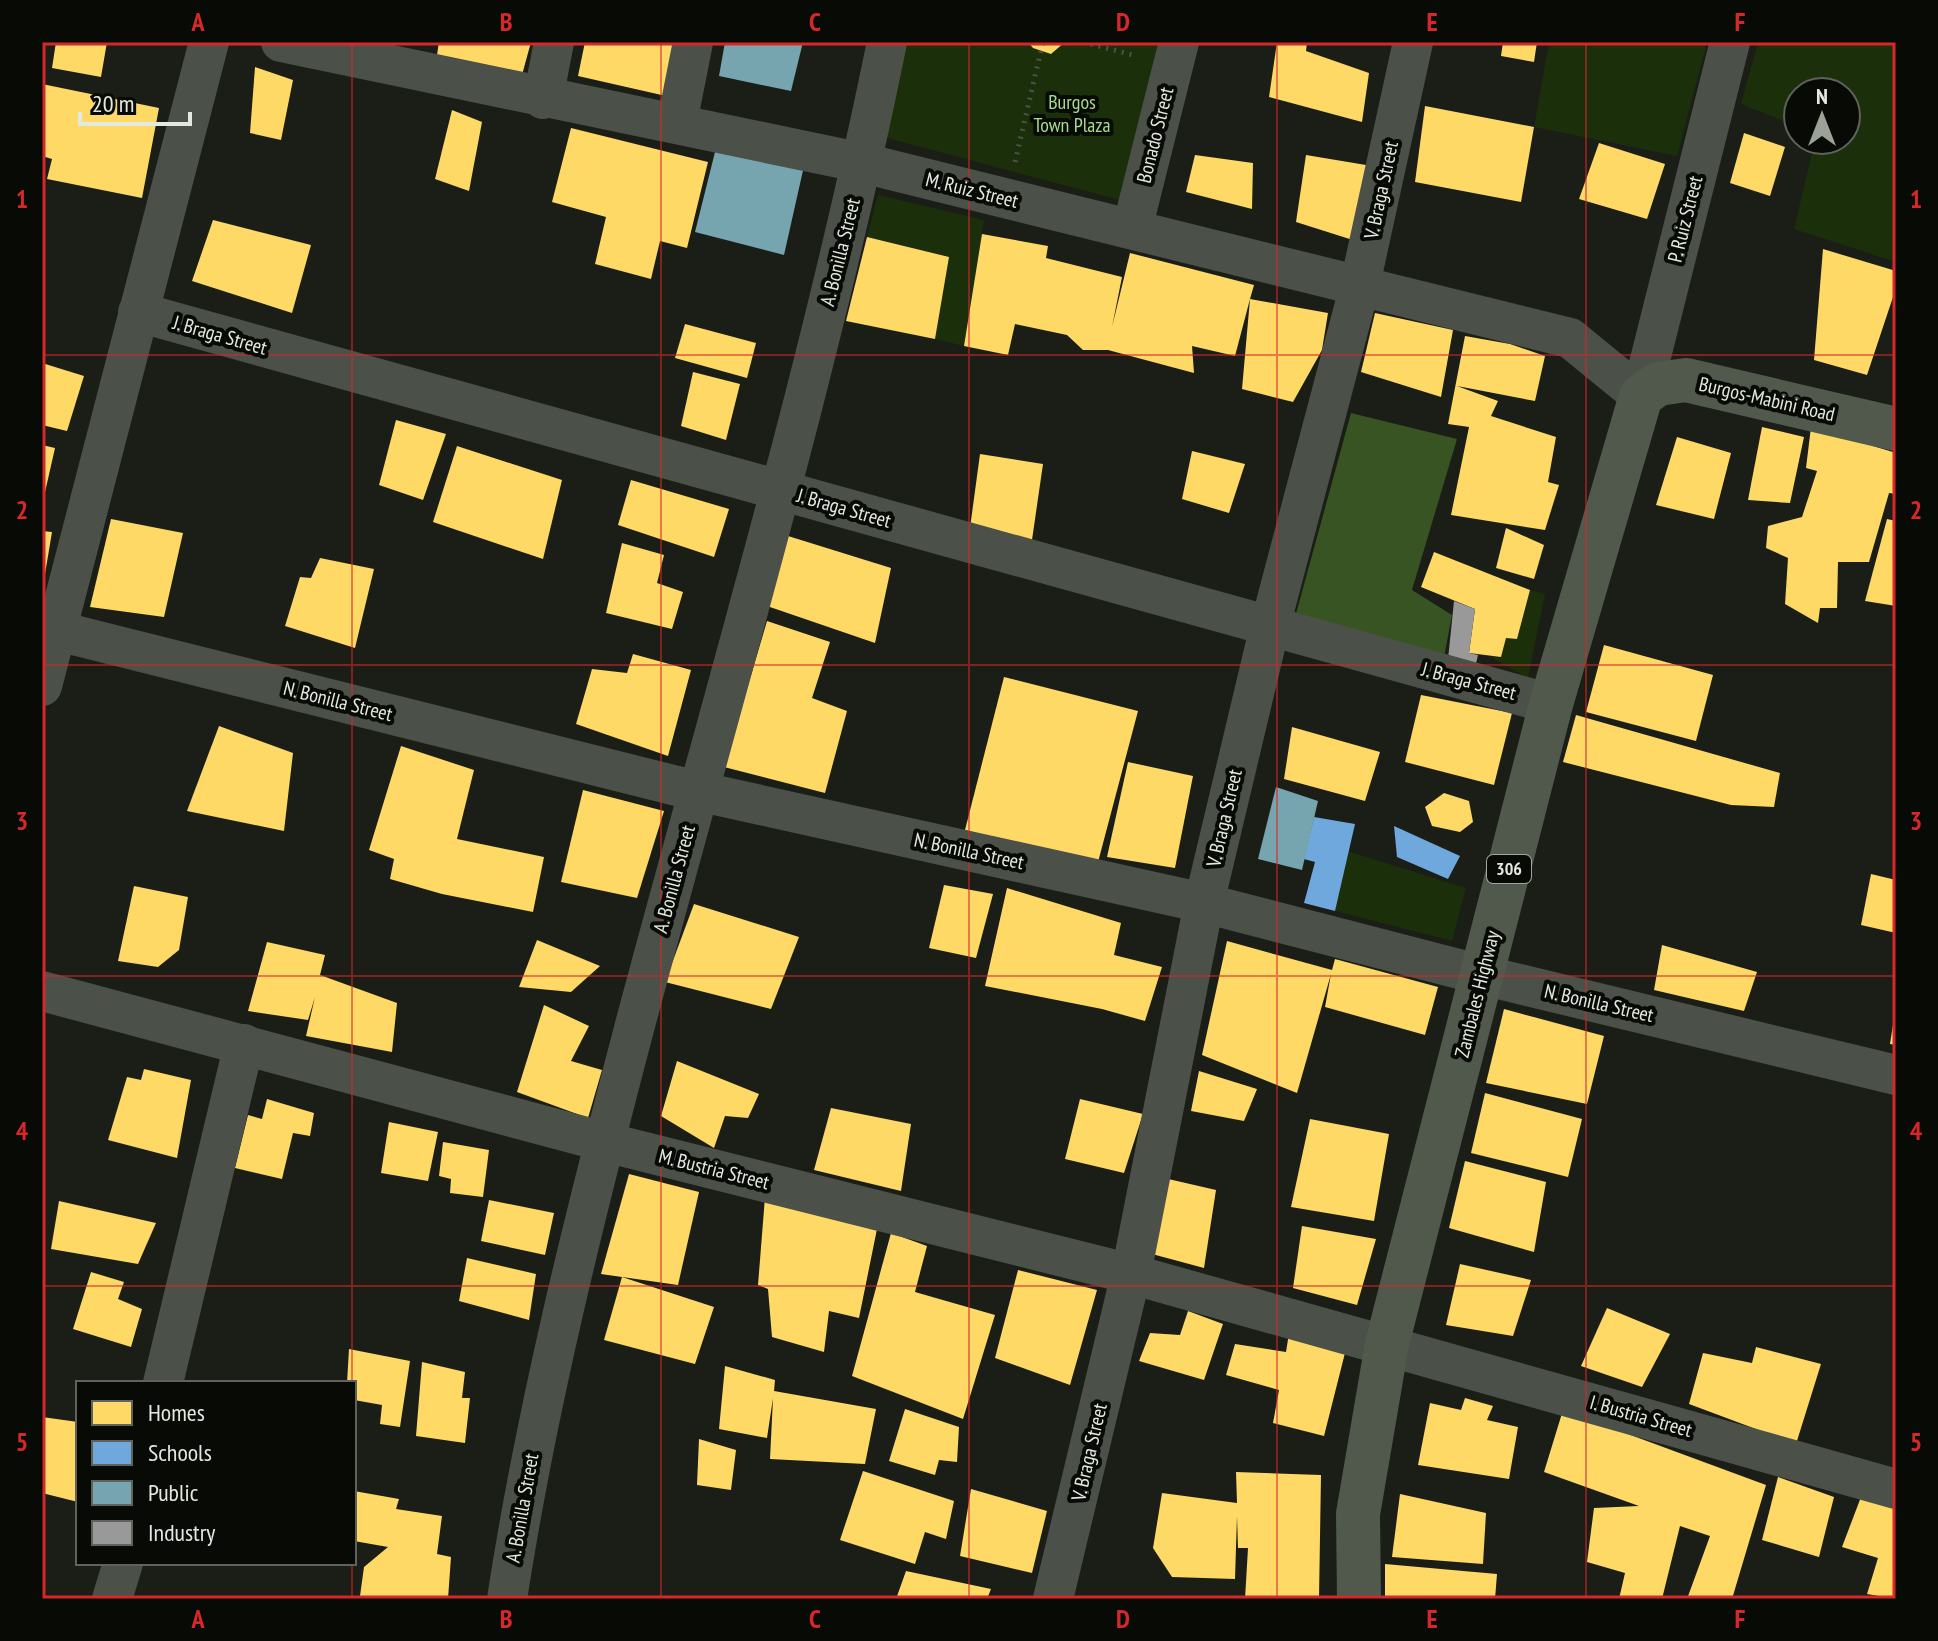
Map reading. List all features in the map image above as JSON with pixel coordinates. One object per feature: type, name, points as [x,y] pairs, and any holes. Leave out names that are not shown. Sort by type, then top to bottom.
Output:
[{"type":"main road","name":"Burgos-Mabini Road","points":[[1641,396],[1658,384],[1686,380],[1896,429]]},
{"type":"main road","name":"Zambales Highway","points":[[1359,1599],[1358,1514],[1387,1344],[1551,704],[1641,396]]},
{"type":"street","points":[[42,686],[49,629],[138,312],[209,42]]},
{"type":"street","name":"M. Ruiz Street","points":[[281,42],[543,99],[677,123],[863,163],[1359,289],[1570,338],[1641,396]]},
{"type":"street","points":[[543,99],[554,42]]},
{"type":"street","points":[[677,123],[693,42]]},
{"type":"street","name":"A. Bonilla Street","points":[[507,1599],[529,1462],[605,1142],[863,163],[887,42]]},
{"type":"street","name":"V. Braga Street","points":[[1053,1599],[1131,1274],[1204,903],[1270,626],[1359,289],[1413,42]]},
{"type":"street","name":"P. Ruiz Street","points":[[1641,396],[1730,42]]},
{"type":"street","name":"Bonado Street","points":[[1132,229],[1176,54]]},
{"type":"street","name":"J. Braga Street","points":[[138,312],[1551,704]]},
{"type":"street","name":"N. Bonilla Street","points":[[49,629],[697,791],[1204,903],[1482,975],[1896,1075]]},
{"type":"street","name":"M. Bustria Street","points":[[42,991],[605,1142],[1131,1274],[1387,1344]]},
{"type":"street","points":[[163,1381],[244,1044]]},
{"type":"street","name":"I. Bustria Street","points":[[1387,1344],[1896,1489]]},
{"type":"street","points":[[112,1599],[122,1565]]},
{"type":"path","points":[[1006,199],[1043,42]]},
{"type":"path","points":[[1083,42],[1176,54]]},
{"type":"green space","name":"Burgos Town Plaza","points":[[904,42],[1165,42],[1123,201],[884,137]]},
{"type":"green space","points":[[1549,42],[1707,42],[1677,156],[1534,127]]},
{"type":"green space","points":[[1758,42],[1896,42],[1896,262],[1794,229],[1811,156],[1862,156],[1862,76],[1782,76],[1782,121],[1741,104]]},
{"type":"green space","points":[[878,195],[984,220],[964,346],[935,339],[949,257],[867,237]]},
{"type":"green space","points":[[1351,413],[1457,439],[1412,590],[1452,615],[1441,673],[1291,632]]},
{"type":"green space","points":[[1530,590],[1545,594],[1528,678],[1490,657],[1501,656],[1506,638],[1517,639]]},
{"type":"green space","points":[[1347,851],[1466,888],[1452,941],[1335,911]]},
{"type":"building: Homes","points":[[56,42],[107,42],[101,77],[52,68]]},
{"type":"building: Homes","points":[[439,42],[531,42],[522,75],[437,55]]},
{"type":"building: Homes","points":[[585,42],[679,42],[666,96],[578,76]]},
{"type":"building: Homes","points":[[1028,42],[1065,42],[1051,54],[1033,48]]},
{"type":"building: Homes","points":[[1277,42],[1307,42],[1306,51],[1369,73],[1362,122],[1269,97]]},
{"type":"building: Homes","points":[[1503,42],[1537,42],[1534,62],[1501,56]]},
{"type":"building: Homes","points":[[255,67],[293,80],[281,140],[250,133]]},
{"type":"building: Homes","points":[[42,84],[159,108],[142,198],[47,179],[52,159],[42,156]]},
{"type":"building: Homes","points":[[1425,106],[1534,127],[1521,202],[1415,182]]},
{"type":"building: Homes","points":[[452,110],[482,122],[469,191],[435,179]]},
{"type":"building: Homes","points":[[571,128],[708,162],[687,248],[660,241],[651,279],[595,264],[606,217],[552,202]]},
{"type":"building: Homes","points":[[1744,133],[1782,146],[1782,156],[1770,196],[1730,183]]},
{"type":"building: Homes","points":[[1599,143],[1665,164],[1647,219],[1579,199]]},
{"type":"building: Homes","points":[[1195,155],[1253,163],[1252,209],[1186,192]]},
{"type":"building: Homes","points":[[1306,155],[1372,166],[1356,241],[1296,222]]},
{"type":"building: Homes","points":[[213,220],[311,245],[292,313],[192,281]]},
{"type":"building: Homes","points":[[982,234],[1048,246],[1046,258],[1122,277],[1112,327],[1130,253],[1254,285],[1235,356],[1192,346],[1194,373],[1108,350],[1083,350],[1067,335],[1015,324],[1008,355],[964,346]]},
{"type":"building: Homes","points":[[867,237],[949,257],[935,339],[846,321]]},
{"type":"building: Homes","points":[[1823,249],[1896,271],[1896,288],[1867,375],[1814,360]]},
{"type":"building: Homes","points":[[1250,299],[1328,313],[1322,350],[1293,402],[1242,389]]},
{"type":"building: Homes","points":[[1375,313],[1453,330],[1441,397],[1361,372]]},
{"type":"building: Homes","points":[[685,324],[756,343],[747,378],[675,358]]},
{"type":"building: Homes","points":[[1465,336],[1510,344],[1545,356],[1535,401],[1457,386],[1498,401],[1491,416],[1556,437],[1548,482],[1559,485],[1545,530],[1451,515],[1469,427],[1448,424]]},
{"type":"building: Homes","points":[[42,363],[84,376],[67,431],[42,425]]},
{"type":"building: Homes","points":[[693,372],[740,384],[726,440],[681,426]]},
{"type":"building: Homes","points":[[396,420],[446,434],[423,500],[379,485]]},
{"type":"building: Homes","points":[[1762,427],[1804,437],[1790,503],[1748,500]]},
{"type":"building: Homes","points":[[1811,427],[1896,453],[1896,494],[1889,493],[1869,562],[1838,562],[1837,608],[1820,608],[1818,623],[1785,604],[1788,558],[1766,548],[1768,526],[1802,517],[1817,471],[1806,468]]},
{"type":"building: Homes","points":[[1677,437],[1731,453],[1714,519],[1656,505]]},
{"type":"building: Homes","points":[[42,445],[55,448],[43,501],[42,501]]},
{"type":"building: Homes","points":[[457,446],[562,480],[543,559],[433,522]]},
{"type":"building: Homes","points":[[1192,451],[1245,464],[1229,513],[1182,499]]},
{"type":"building: Homes","points":[[980,454],[1043,464],[1032,540],[970,528]]},
{"type":"building: Homes","points":[[631,480],[729,509],[714,557],[618,525]]},
{"type":"building: Homes","points":[[111,519],[183,533],[164,617],[90,607]]},
{"type":"building: Homes","points":[[1887,519],[1896,521],[1896,606],[1865,601]]},
{"type":"building: Homes","points":[[1506,528],[1544,545],[1534,579],[1496,568]]},
{"type":"building: Homes","points":[[42,531],[52,532],[44,580],[42,580]]},
{"type":"building: Homes","points":[[788,536],[891,568],[875,643],[767,606]]},
{"type":"building: Homes","points":[[622,543],[664,555],[657,583],[683,592],[672,629],[606,613]]},
{"type":"building: Homes","points":[[1434,552],[1530,590],[1517,639],[1506,638],[1501,657],[1469,653],[1475,609],[1421,587]]},
{"type":"building: Homes","points":[[320,558],[374,569],[355,648],[285,626],[300,577],[311,578]]},
{"type":"building: Homes","points":[[767,621],[830,642],[812,698],[847,711],[825,793],[724,767]]},
{"type":"building: Homes","points":[[1604,645],[1713,675],[1696,741],[1586,712]]},
{"type":"building: Homes","points":[[633,654],[691,670],[668,756],[576,724],[592,669],[627,673]]},
{"type":"building: Homes","points":[[1004,677],[1138,711],[1097,866],[965,830]]},
{"type":"building: Homes","points":[[1421,695],[1512,713],[1494,785],[1405,762]]},
{"type":"building: Homes","points":[[1576,715],[1780,773],[1774,807],[1731,805],[1563,762]]},
{"type":"building: Homes","points":[[219,726],[293,753],[284,831],[187,811]]},
{"type":"building: Homes","points":[[1292,727],[1380,752],[1365,801],[1284,779]]},
{"type":"building: Homes","points":[[401,746],[474,770],[457,839],[544,857],[533,912],[442,894],[390,879],[394,859],[369,850]]},
{"type":"building: Homes","points":[[1128,762],[1193,776],[1175,868],[1107,857]]},
{"type":"building: Homes","points":[[583,790],[664,811],[637,898],[561,882]]},
{"type":"building: Homes","points":[[1444,793],[1469,801],[1473,822],[1460,832],[1432,826],[1425,807]]},
{"type":"building: Homes","points":[[1871,874],[1896,880],[1896,933],[1861,925]]},
{"type":"building: Homes","points":[[944,885],[993,894],[976,958],[929,948]]},
{"type":"building: Homes","points":[[134,886],[188,897],[179,950],[158,967],[118,961]]},
{"type":"building: Homes","points":[[1007,888],[1121,923],[1114,955],[1162,967],[1145,1021],[1102,1009],[985,986]]},
{"type":"building: Homes","points":[[694,904],[799,937],[771,1009],[665,982]]},
{"type":"building: Homes","points":[[537,940],[600,966],[571,992],[519,987]]},
{"type":"building: Homes","points":[[1227,941],[1332,970],[1335,959],[1438,987],[1425,1035],[1325,1007],[1331,974],[1297,1093],[1202,1055]]},
{"type":"building: Homes","points":[[267,942],[325,955],[320,975],[397,1003],[392,1052],[306,1036],[315,997],[308,1020],[248,1011]]},
{"type":"building: Homes","points":[[1662,945],[1757,972],[1744,1011],[1654,990]]},
{"type":"building: Homes","points":[[544,1005],[589,1026],[571,1061],[602,1070],[588,1118],[517,1092]]},
{"type":"building: Homes","points":[[1504,1009],[1604,1036],[1587,1104],[1486,1083]]},
{"type":"building: Homes","points":[[1896,1018],[1896,1045],[1890,1044]]},
{"type":"building: Homes","points":[[677,1061],[759,1094],[748,1118],[725,1116],[714,1148],[661,1116]]},
{"type":"building: Homes","points":[[144,1069],[191,1080],[177,1158],[108,1140],[127,1077],[141,1080]]},
{"type":"building: Homes","points":[[1199,1071],[1257,1089],[1244,1121],[1191,1111]]},
{"type":"building: Homes","points":[[1485,1093],[1582,1119],[1568,1177],[1471,1153]]},
{"type":"building: Homes","points":[[267,1099],[314,1113],[310,1136],[293,1133],[282,1179],[235,1168],[248,1115],[262,1119]]},
{"type":"building: Homes","points":[[1080,1099],[1143,1114],[1124,1173],[1065,1159]]},
{"type":"building: Homes","points":[[831,1108],[911,1124],[901,1191],[814,1170]]},
{"type":"building: Homes","points":[[1310,1119],[1389,1134],[1374,1221],[1291,1207]]},
{"type":"building: Homes","points":[[389,1122],[438,1132],[428,1181],[381,1173]]},
{"type":"building: Homes","points":[[443,1142],[489,1150],[483,1197],[450,1193],[451,1179],[439,1176]]},
{"type":"building: Homes","points":[[1465,1161],[1546,1182],[1534,1252],[1449,1228]]},
{"type":"building: Homes","points":[[629,1174],[699,1192],[678,1285],[601,1274]]},
{"type":"building: Homes","points":[[1164,1178],[1216,1190],[1204,1268],[1152,1254]]},
{"type":"building: Homes","points":[[765,1197],[877,1229],[859,1318],[829,1311],[824,1352],[772,1337],[768,1289],[758,1285]]},
{"type":"building: Homes","points":[[489,1200],[554,1213],[545,1255],[481,1241]]},
{"type":"building: Homes","points":[[59,1201],[156,1223],[138,1264],[51,1249]]},
{"type":"building: Homes","points":[[1302,1226],[1376,1239],[1357,1305],[1293,1288]]},
{"type":"building: Homes","points":[[891,1233],[927,1246],[915,1292],[995,1315],[963,1419],[852,1376]]},
{"type":"building: Homes","points":[[467,1258],[536,1274],[529,1320],[459,1301]]},
{"type":"building: Homes","points":[[1460,1264],[1531,1280],[1513,1336],[1446,1325]]},
{"type":"building: Homes","points":[[1018,1270],[1097,1290],[1070,1385],[995,1358]]},
{"type":"building: Homes","points":[[91,1272],[124,1282],[118,1299],[142,1309],[131,1347],[73,1329]]},
{"type":"building: Homes","points":[[622,1277],[714,1307],[695,1364],[604,1340]]},
{"type":"building: Homes","points":[[1607,1308],[1670,1334],[1642,1387],[1581,1366]]},
{"type":"building: Homes","points":[[1188,1311],[1223,1324],[1204,1380],[1139,1361],[1150,1333],[1180,1335]]},
{"type":"building: Homes","points":[[1289,1333],[1346,1349],[1324,1436],[1273,1423],[1279,1390],[1226,1375],[1235,1344],[1286,1352]]},
{"type":"building: Homes","points":[[1756,1347],[1821,1364],[1796,1444],[1689,1404],[1703,1353],[1752,1363]]},
{"type":"building: Homes","points":[[349,1349],[410,1361],[400,1427],[380,1424],[382,1405],[356,1400],[356,1381],[347,1381]]},
{"type":"building: Homes","points":[[422,1362],[465,1372],[462,1398],[470,1398],[465,1443],[416,1436]]},
{"type":"building: Homes","points":[[725,1366],[775,1380],[774,1391],[876,1409],[865,1464],[770,1459],[773,1398],[767,1438],[719,1429]]},
{"type":"building: Homes","points":[[1465,1398],[1493,1406],[1487,1420],[1518,1427],[1509,1479],[1418,1465],[1430,1403],[1461,1410]]},
{"type":"building: Homes","points":[[905,1409],[959,1427],[957,1462],[939,1460],[935,1475],[889,1461]]},
{"type":"building: Homes","points":[[1563,1410],[1766,1485],[1732,1599],[1687,1599],[1710,1536],[1680,1526],[1662,1599],[1619,1599],[1625,1573],[1587,1562],[1594,1508],[1639,1506],[1544,1472]]},
{"type":"building: Homes","points":[[42,1417],[76,1422],[76,1502],[42,1493]]},
{"type":"building: Homes","points":[[699,1439],[736,1450],[731,1490],[697,1485]]},
{"type":"building: Homes","points":[[863,1471],[954,1501],[946,1539],[925,1532],[915,1564],[840,1540]]},
{"type":"building: Homes","points":[[1236,1472],[1321,1475],[1319,1599],[1245,1599],[1248,1548],[1238,1548],[1237,1516],[1235,1579],[1172,1577],[1153,1548],[1162,1493],[1237,1503]]},
{"type":"building: Homes","points":[[1778,1477],[1834,1497],[1819,1557],[1762,1540]]},
{"type":"building: Homes","points":[[971,1489],[1047,1511],[1032,1573],[960,1556]]},
{"type":"building: Homes","points":[[356,1491],[399,1499],[396,1509],[442,1516],[437,1554],[451,1557],[448,1599],[360,1596],[364,1567],[388,1547],[356,1541]]},
{"type":"building: Homes","points":[[1400,1494],[1486,1513],[1483,1564],[1392,1557]]},
{"type":"building: Homes","points":[[1861,1497],[1896,1506],[1896,1599],[1867,1594],[1878,1558],[1842,1547]]},
{"type":"building: Homes","points":[[1385,1564],[1497,1574],[1495,1599],[1385,1599]]},
{"type":"building: Homes","points":[[906,1571],[991,1589],[987,1599],[896,1599]]},
{"type":"building: Schools","points":[[1314,817],[1355,824],[1335,911],[1304,903],[1315,862],[1304,859]]},
{"type":"building: Schools","points":[[1394,826],[1460,856],[1448,879],[1397,857]]},
{"type":"building: Public","points":[[725,42],[803,42],[791,91],[719,76]]},
{"type":"building: Public","points":[[716,148],[804,166],[784,255],[695,232]]},
{"type":"building: Public","points":[[1276,787],[1318,801],[1302,870],[1258,859]]},
{"type":"building: Industry","points":[[1454,601],[1475,609],[1469,653],[1478,655],[1473,676],[1447,669]]}]
